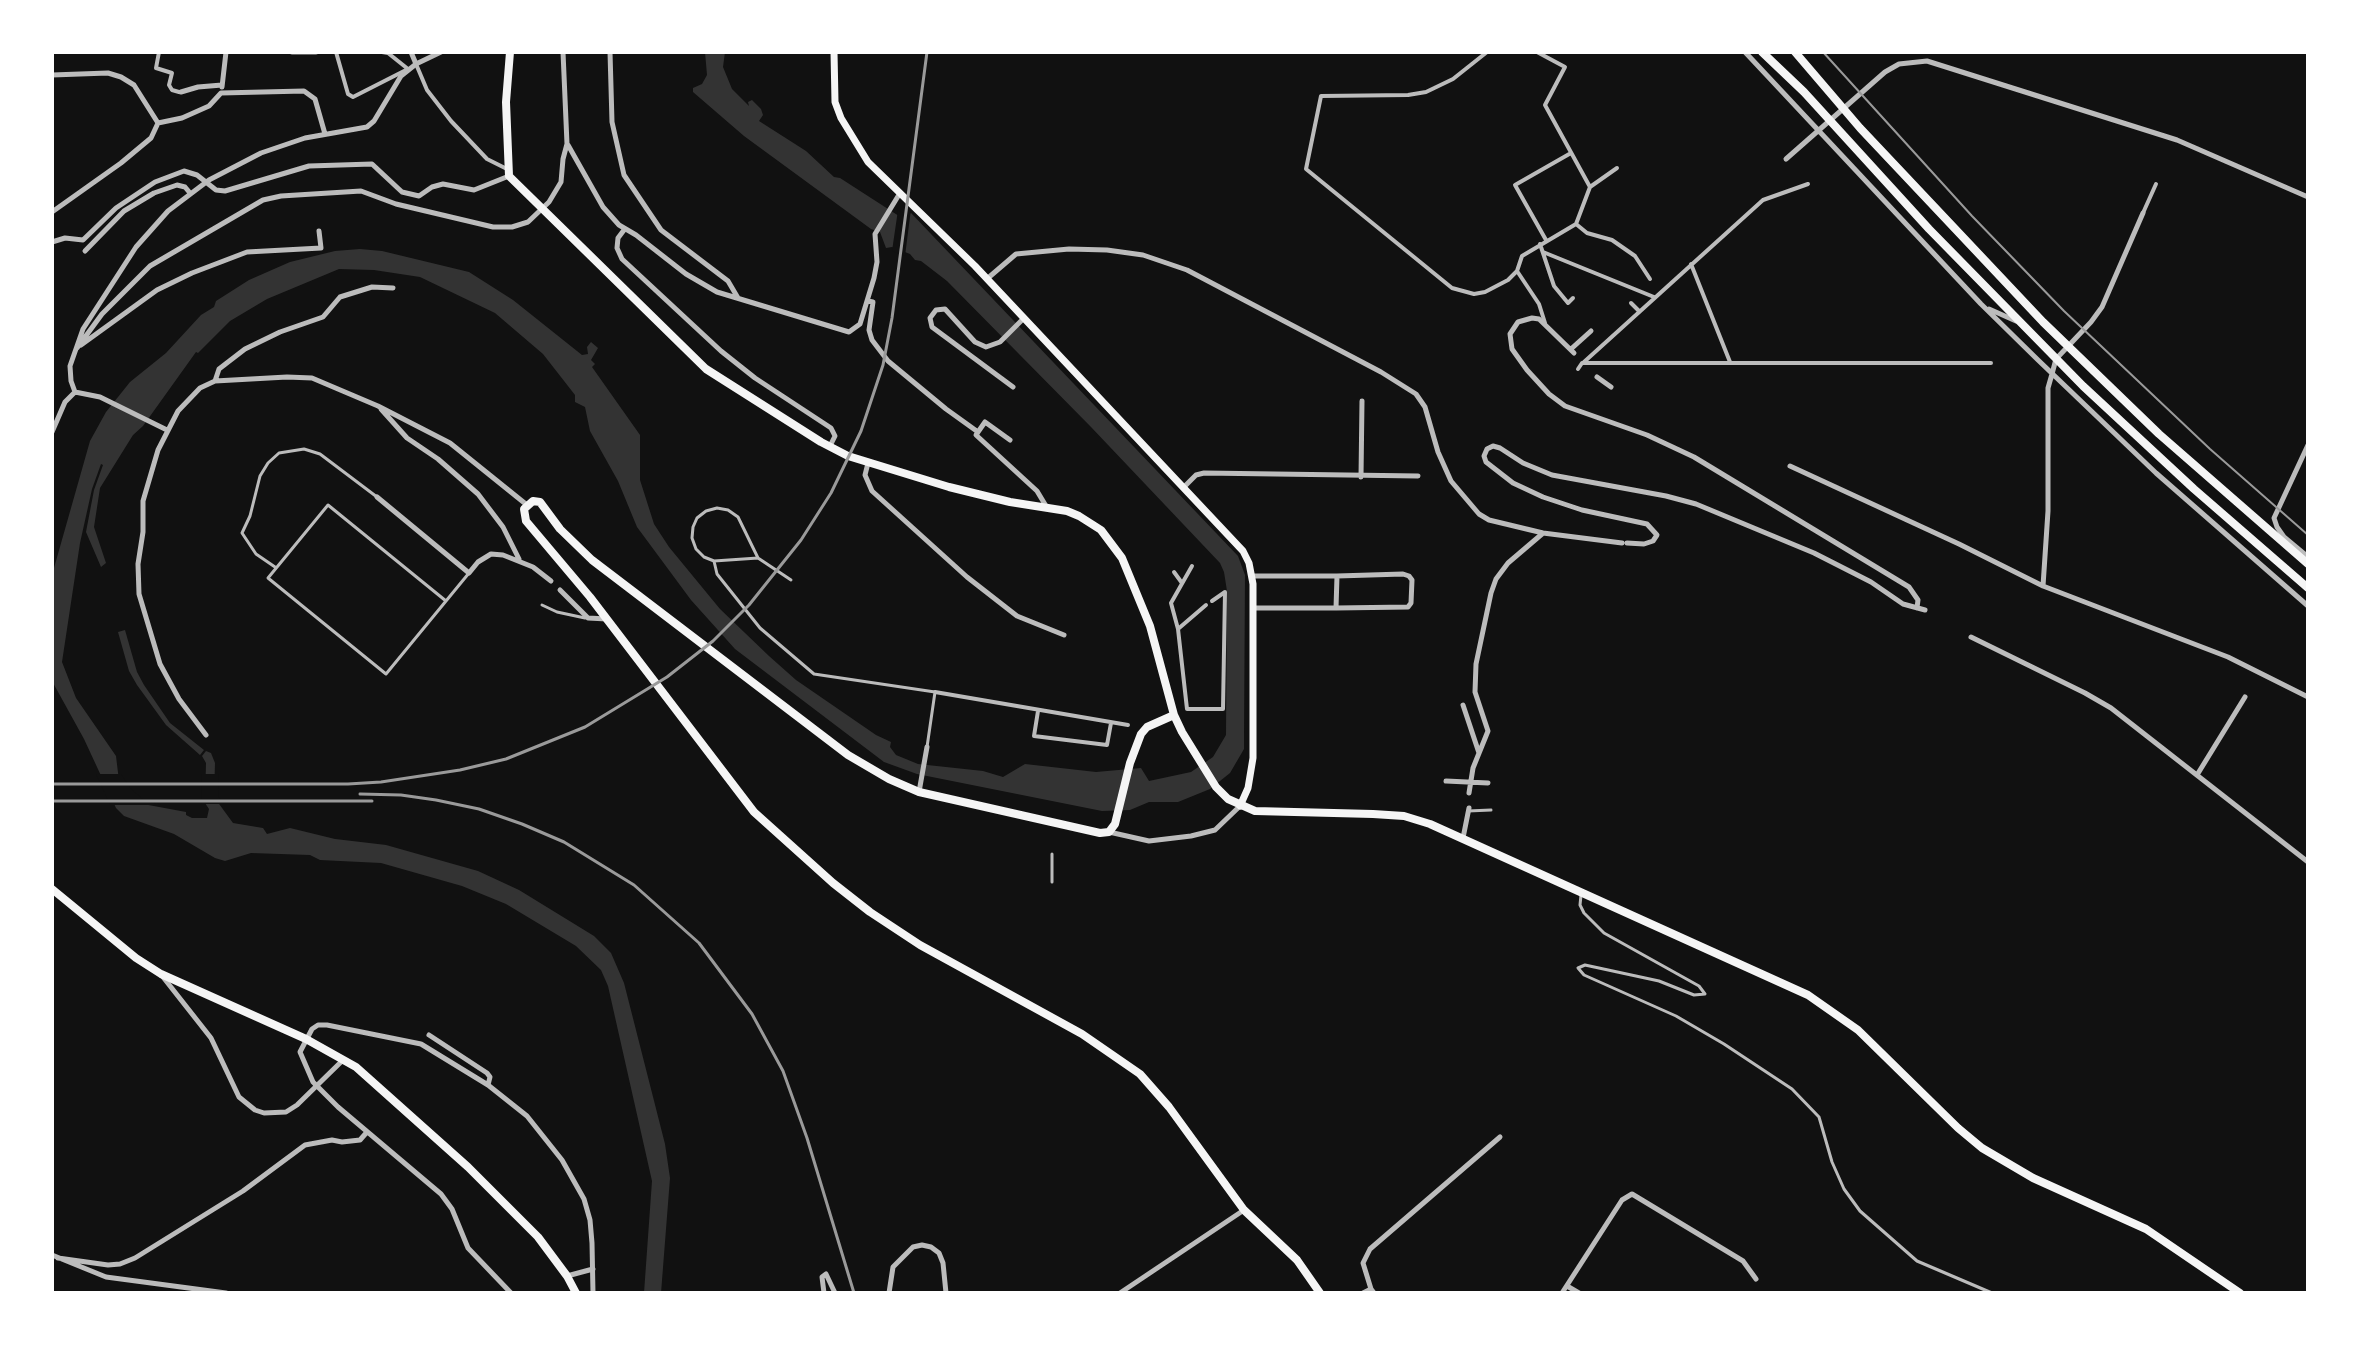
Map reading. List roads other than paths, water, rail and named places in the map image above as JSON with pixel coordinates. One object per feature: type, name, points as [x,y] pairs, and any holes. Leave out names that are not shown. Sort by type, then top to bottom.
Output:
[{"type":"main road","points":[[510,52],[506,102],[508,172],[528,196],[706,369],[829,447],[868,463],[1010,502],[1079,516],[1092,523],[1118,550],[1150,626],[1174,715],[1195,755],[1216,787],[1228,799],[1240,806],[1270,812],[1404,816],[1463,838],[1808,995],[1858,1030],[1982,1148],[2033,1178],[2146,1229],[2240,1293]]},
{"type":"main road","points":[[834,52],[835,102],[841,118],[868,162],[988,278],[1022,320],[1235,539],[1249,563],[1253,608],[1253,758],[1248,788],[1240,806]]},
{"type":"main road","points":[[1762,52],[1804,92],[1929,229],[2056,359],[2145,444],[2308,588]]},
{"type":"main road","points":[[1795,52],[1971,247],[2068,347],[2159,434],[2308,564]]},
{"type":"main road","points":[[1174,715],[1143,726],[1115,824],[1109,832],[1100,833],[919,792],[848,755],[592,560],[567,537],[540,502],[533,501],[527,505],[526,521],[558,556],[754,812],[842,891],[920,945],[1082,1034],[1140,1074],[1169,1107],[1244,1210],[1297,1260],[1320,1293]]},
{"type":"main road","points":[[52,889],[136,958],[161,974],[306,1039],[344,1059],[373,1080],[468,1167],[538,1237],[576,1293]]},
{"type":"street","points":[[159,52],[156,68],[172,73],[169,85],[172,90],[180,92],[222,85]]},
{"type":"street","points":[[158,123],[182,118],[209,106],[221,93],[226,52]]},
{"type":"street","points":[[292,52],[316,52]]},
{"type":"street","points":[[344,52],[336,53],[350,96],[366,92],[441,52]]},
{"type":"street","points":[[382,52],[388,53],[408,69]]},
{"type":"street","points":[[411,52],[427,90],[451,121],[487,159],[508,172]]},
{"type":"street","points":[[77,348],[102,314],[150,266],[254,204],[281,196],[361,191],[396,204],[493,227],[520,226],[536,215],[556,192],[567,144],[563,52]]},
{"type":"street","points":[[610,52],[612,122],[624,175],[661,230],[728,281],[738,299]]},
{"type":"street","points":[[1487,52],[1453,79],[1426,92],[1321,96],[1306,169],[1452,288],[1474,294],[1508,280],[1517,271],[1522,256],[1576,224],[1590,187],[1617,168]]},
{"type":"street","points":[[1537,52],[1565,67],[1545,105],[1590,187]]},
{"type":"street","points":[[1745,52],[1981,304],[2052,374],[2156,473],[2308,606]]},
{"type":"street","points":[[1786,159],[1892,67],[1911,61],[1927,61],[2177,140],[2308,197]]},
{"type":"street","points":[[75,392],[69,374],[83,329],[136,247],[158,221],[190,193],[233,166],[261,153],[371,124],[394,85],[408,69]]},
{"type":"street","points":[[52,75],[108,73],[121,77],[142,95],[158,123]]},
{"type":"street","points":[[221,93],[307,92],[315,99],[325,134]]},
{"type":"street","points":[[52,212],[151,138],[158,123]]},
{"type":"street","points":[[567,144],[603,207],[624,230],[636,235],[700,282],[738,299],[849,332],[860,324],[868,301],[877,262],[875,234],[900,193]]},
{"type":"street","points":[[1546,240],[1515,185],[1571,153]]},
{"type":"street","points":[[52,242],[65,238],[83,240],[116,208],[155,182],[184,171],[197,175],[216,190],[225,191],[316,164],[372,164],[402,192],[419,196],[443,184],[474,190],[508,172]]},
{"type":"street","points":[[1578,369],[1763,200],[1808,184]]},
{"type":"street","points":[[2043,586],[2048,511],[2048,388],[2056,359],[2102,307],[2156,184]]},
{"type":"street","points":[[85,251],[124,211],[154,193],[177,185],[185,187],[190,193]]},
{"type":"street","points":[[1576,224],[1587,233],[1612,240],[1635,256],[1650,279]]},
{"type":"street","points":[[624,230],[618,238],[617,248],[622,259],[721,351],[755,378],[831,428],[835,436],[829,447]]},
{"type":"street","points":[[77,348],[157,290],[192,273],[247,252],[321,248],[319,231]]},
{"type":"street","points":[[1540,244],[1554,286],[1568,303],[1573,298]]},
{"type":"street","points":[[988,278],[1016,254],[1069,249],[1143,255],[1187,270],[1381,372],[1416,394],[1425,407],[1438,452],[1451,481],[1479,514],[1489,520],[1543,533],[1625,543],[1644,544],[1653,541],[1657,535],[1647,524],[1582,510],[1513,483],[1486,462],[1484,456],[1487,449],[1493,446],[1552,475],[1696,504],[1814,553],[1871,582],[1903,604],[1925,610]]},
{"type":"street","points":[[1543,252],[1654,297]]},
{"type":"street","points":[[1691,264],[1730,363]]},
{"type":"street","points":[[1517,271],[1539,304],[1545,323]]},
{"type":"street","points":[[215,381],[219,369],[245,349],[280,332],[323,317],[340,297],[372,287],[393,288]]},
{"type":"street","points":[[868,301],[873,302],[869,330],[877,349],[915,385],[978,432]]},
{"type":"street","points":[[1631,303],[1639,311]]},
{"type":"street","points":[[1981,304],[2020,322]]},
{"type":"street","points":[[1013,387],[932,327],[930,318],[936,310],[945,309],[980,346],[991,347],[1022,320]]},
{"type":"street","points":[[1591,331],[1572,351],[1545,323],[1532,318],[1518,322],[1510,334],[1510,341],[1527,370],[1557,400],[1581,413],[1647,435],[1694,457],[1909,587],[1918,600],[1917,608]]},
{"type":"street","points":[[1582,363],[1991,363]]},
{"type":"street","points":[[1597,377],[1611,387]]},
{"type":"street","points":[[206,735],[179,699],[160,664],[139,594],[138,564],[145,491],[167,430],[193,394],[215,381],[312,378],[378,406],[450,443],[527,505]]},
{"type":"street","points":[[52,432],[65,402],[75,392],[89,393],[167,430]]},
{"type":"street","points":[[1361,477],[1362,401]]},
{"type":"street","points":[[378,406],[407,438],[478,494],[503,527],[519,559]]},
{"type":"street","points":[[1010,440],[985,422],[976,435],[1037,491],[1046,507]]},
{"type":"street","points":[[2308,445],[2274,518],[2284,537],[2308,557]]},
{"type":"street","points":[[868,463],[865,475],[872,491],[967,577],[1017,616],[1064,635]]},
{"type":"street","points":[[1790,466],[2043,586],[2228,657],[2308,697]]},
{"type":"street","points":[[1185,486],[1196,475],[1204,473],[1418,476]]},
{"type":"street","points":[[377,497],[469,573],[478,562],[491,554],[519,559],[551,581]]},
{"type":"street","points":[[1469,793],[1469,783],[1488,731],[1475,692],[1476,664],[1491,593],[1496,579],[1508,563],[1543,533]]},
{"type":"street","points":[[1187,709],[1178,629],[1171,603],[1192,566]]},
{"type":"street","points":[[1174,572],[1182,583]]},
{"type":"street","points":[[2281,583],[2289,573]]},
{"type":"street","points":[[1252,576],[1403,574],[1412,580],[1408,607],[1253,608]]},
{"type":"street","points":[[1336,608],[1337,576]]},
{"type":"street","points":[[560,590],[588,618],[607,619]]},
{"type":"street","points":[[1174,715],[1187,709],[1223,709],[1225,592],[1212,601]]},
{"type":"street","points":[[1178,629],[1206,605]]},
{"type":"street","points":[[1971,637],[2096,699],[2308,862]]},
{"type":"street","points":[[152,668],[160,664]]},
{"type":"street","points":[[935,692],[1128,725]]},
{"type":"street","points":[[2197,775],[2245,697]]},
{"type":"street","points":[[1463,705],[1480,754]]},
{"type":"street","points":[[1038,711],[1034,736],[1107,745],[1111,723]]},
{"type":"street","points":[[919,792],[927,747]]},
{"type":"street","points":[[1446,781],[1488,783]]},
{"type":"street","points":[[1109,832],[1149,841],[1191,836],[1223,825],[1240,806]]},
{"type":"street","points":[[1463,838],[1468,809]]},
{"type":"street","points":[[161,974],[202,1023],[239,1097],[264,1113],[286,1112],[344,1059]]},
{"type":"street","points":[[511,1293],[468,1248],[452,1209],[441,1194],[309,1076],[300,1052],[312,1029],[327,1025],[409,1040],[432,1050],[488,1085],[527,1116],[574,1179],[590,1220],[593,1293]]},
{"type":"street","points":[[429,1035],[487,1073],[491,1081],[488,1085]]},
{"type":"street","points":[[55,1256],[108,1265],[120,1264],[166,1241],[252,1185],[305,1145],[332,1140],[360,1140],[368,1131]]},
{"type":"street","points":[[1363,1293],[1372,1291],[1363,1263],[1370,1249],[1500,1137]]},
{"type":"street","points":[[1562,1293],[1622,1200],[1632,1194],[1743,1261],[1756,1279]]},
{"type":"street","points":[[1121,1293],[1244,1210]]},
{"type":"street","points":[[889,1293],[890,1276],[899,1260],[913,1247],[922,1245],[939,1253],[946,1293]]},
{"type":"street","points":[[55,1256],[106,1277],[226,1293]]},
{"type":"street","points":[[567,1276],[593,1269]]},
{"type":"street","points":[[824,1293],[822,1277],[826,1274],[835,1293]]},
{"type":"street","points":[[1567,1286],[1579,1293]]},
{"type":"lane","points":[[276,568],[256,554],[242,533],[250,516],[260,476],[279,453],[304,449],[320,454],[377,497]]},
{"type":"lane","points":[[446,601],[328,505],[268,578],[386,674],[446,601],[469,573]]},
{"type":"lane","points":[[758,558],[714,561],[704,557],[696,549],[692,538],[697,518],[717,508],[728,510],[738,517],[758,558],[791,580]]},
{"type":"lane","points":[[714,561],[717,574],[760,628],[814,674],[935,692],[927,747]]},
{"type":"lane","points":[[542,605],[557,612],[588,618]]},
{"type":"lane","points":[[1468,809],[1491,810]]},
{"type":"lane","points":[[1052,854],[1052,882]]},
{"type":"lane","points":[[1582,893],[1580,905],[1597,928],[1699,986],[1705,994],[1694,995],[1659,981],[1585,965],[1578,968],[1580,972],[1676,1016],[1792,1089],[1819,1117],[1838,1175],[1860,1211],[1917,1261],[1992,1293]]},
{"type":"tram line","points":[[1823,52],[1972,216],[2064,311],[2210,449],[2308,535]]},
{"type":"railway","points":[[52,784],[348,784],[460,770],[506,759],[585,727],[667,677],[713,641],[749,605],[801,540],[831,493],[861,431],[883,365],[892,318],[927,52]]},
{"type":"railway","points":[[360,794],[401,795],[479,809],[564,842],[634,885],[699,943],[752,1014],[783,1071],[807,1138],[854,1293]]},
{"type":"railway","points":[[52,801],[372,801]]}]
